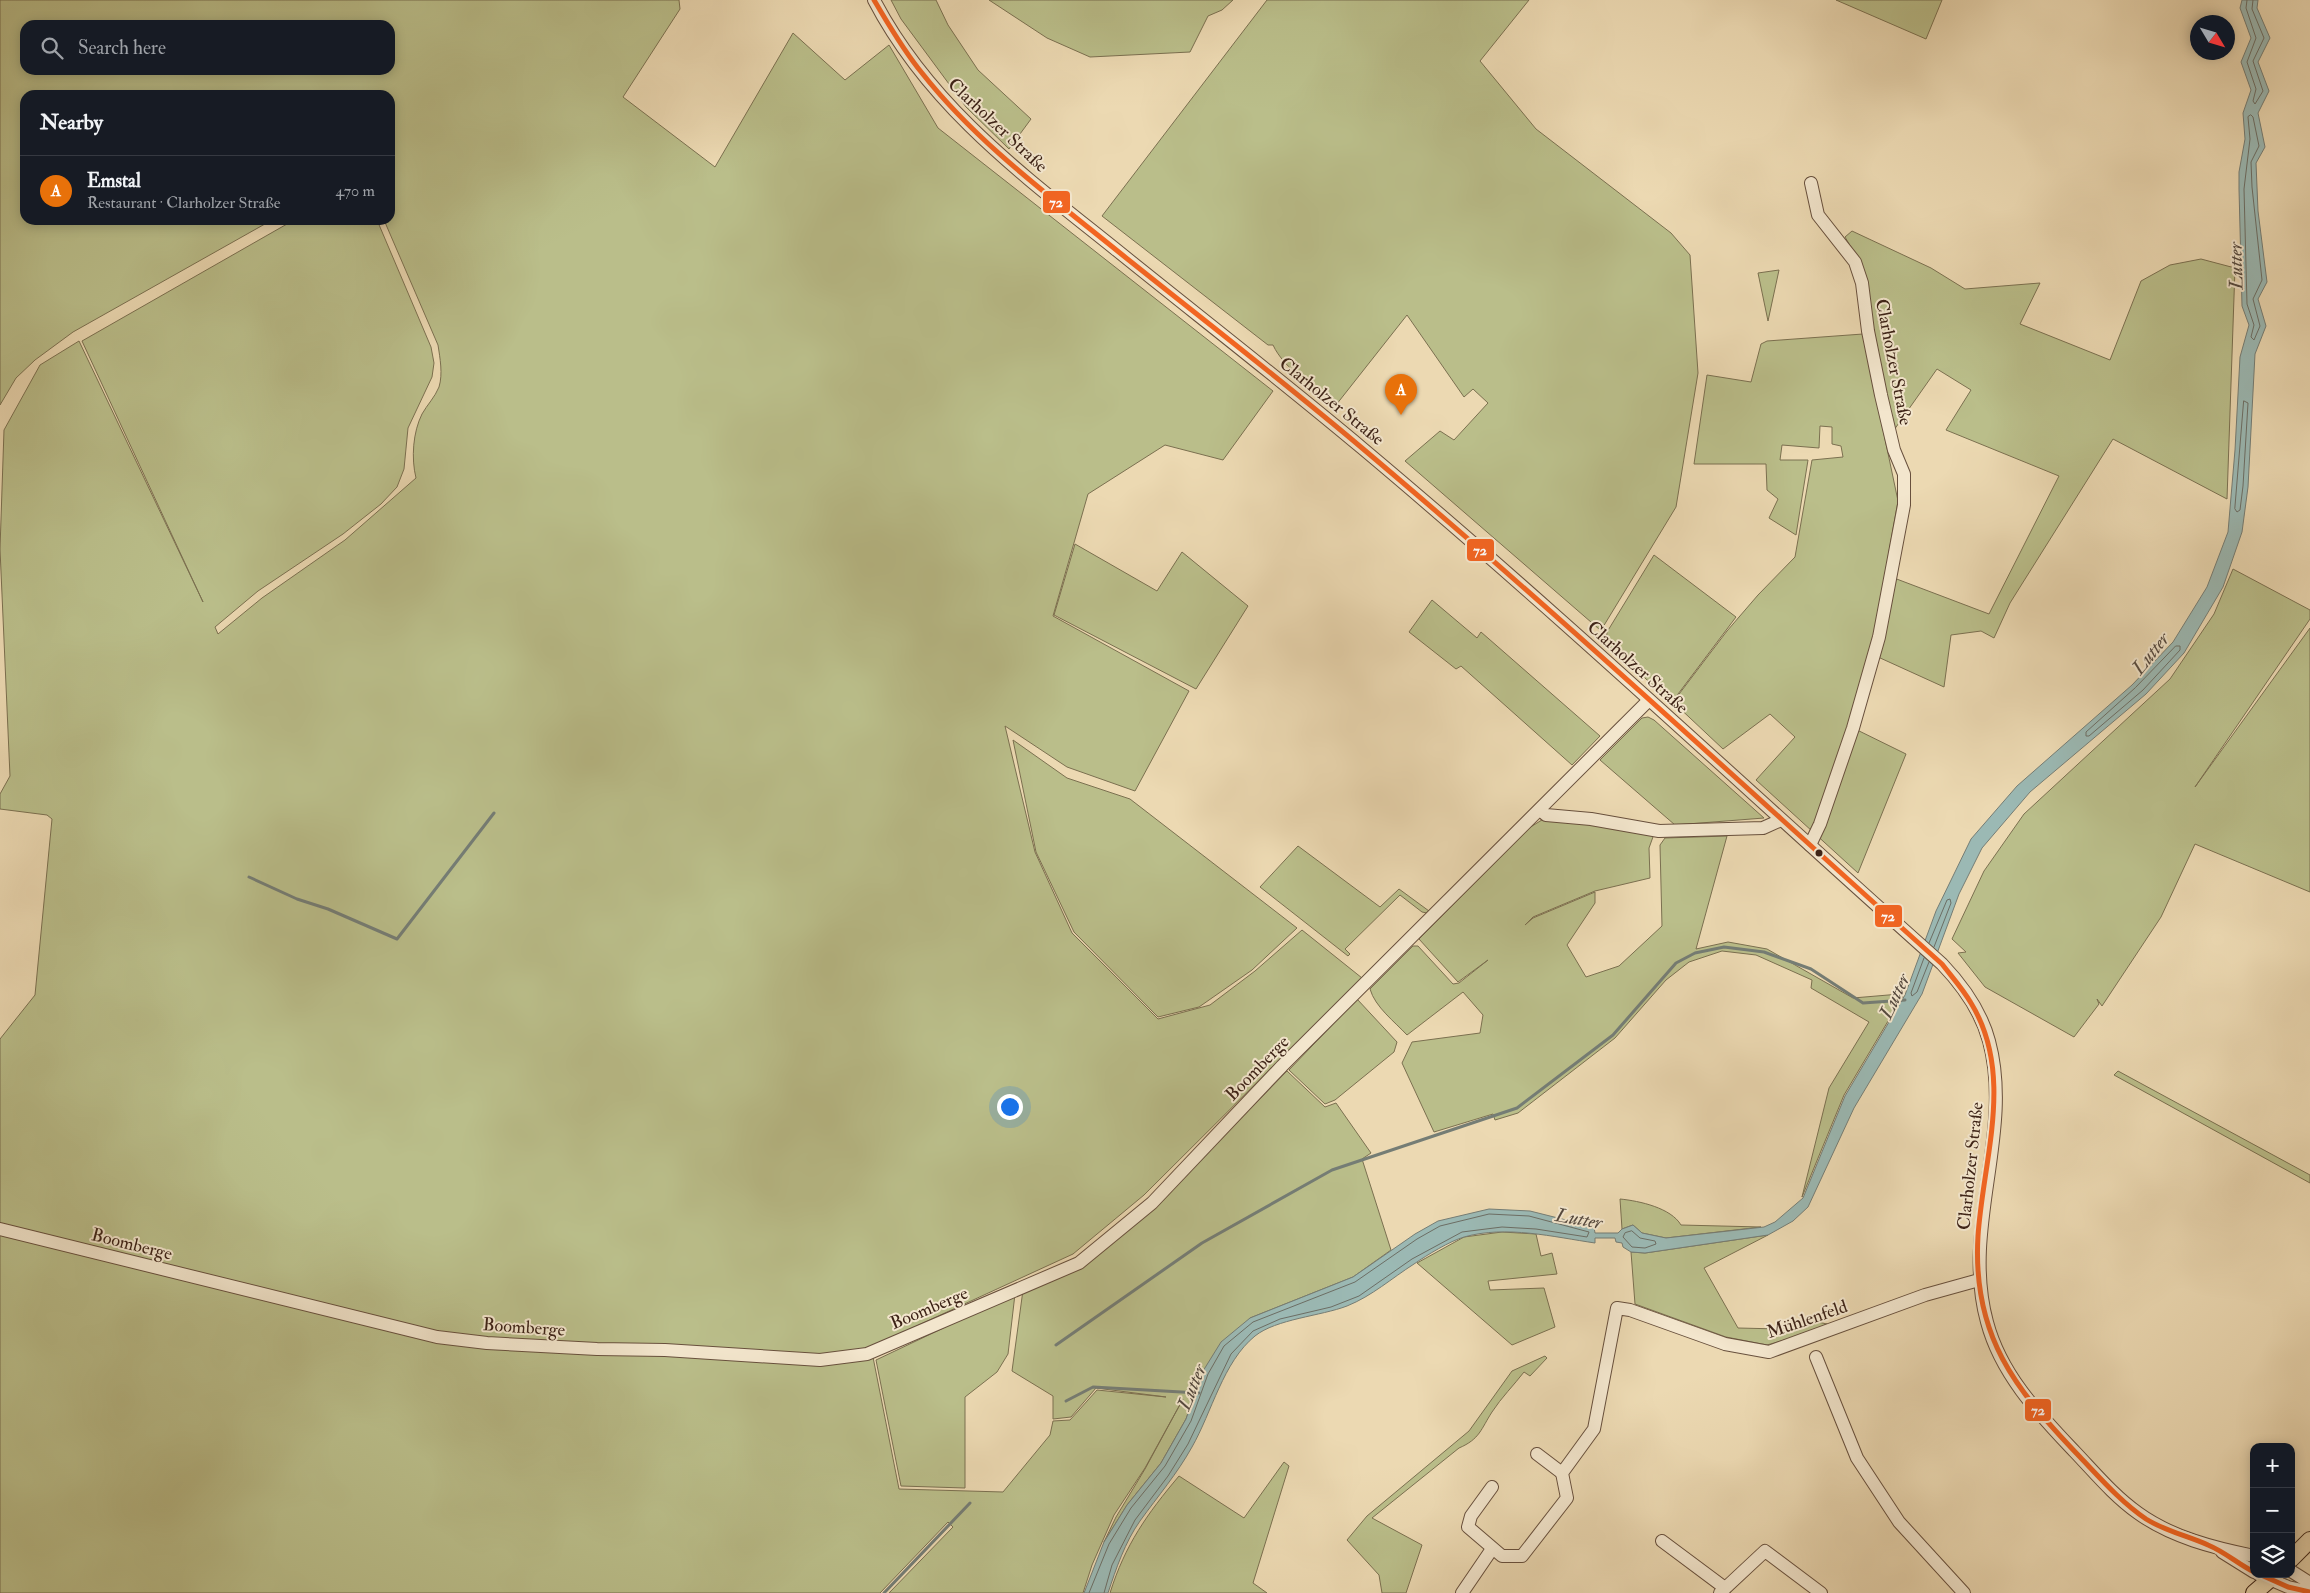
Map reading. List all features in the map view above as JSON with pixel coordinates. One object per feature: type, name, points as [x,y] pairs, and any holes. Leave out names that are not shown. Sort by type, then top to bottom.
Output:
[{"type":"main road","points":[[2295,1555],[2310,1540]]},
{"type":"main road","points":[[2254,1593],[2266,1578]]},
{"type":"street","name":"Clarholzer Straße","points":[[874,0],[886,22],[926,81],[957,116],[1010,164],[1318,412],[1420,497],[1942,964],[1971,1000],[1982,1022],[1989,1041],[1994,1069],[1994,1124],[1981,1218],[1979,1280],[1987,1324],[2000,1359],[2020,1390],[2050,1425],[2109,1487],[2136,1512],[2168,1530],[2215,1548],[2250,1555]]},
{"type":"street","name":"Clarholzer Straße","points":[[1810,845],[1820,824],[1853,728],[1879,637],[1904,505],[1904,474],[1894,450],[1881,396],[1868,331],[1862,283],[1855,262],[1818,215],[1811,183]]},
{"type":"street","name":"Boomberge","points":[[0,1229],[437,1336],[496,1344],[665,1350],[820,1360],[867,1354],[1079,1262],[1152,1203],[1282,1066],[1649,700]]},
{"type":"street","points":[[1540,810],[1546,815],[1603,821],[1659,830],[1763,828],[1782,820]]},
{"type":"street","name":"Mühlenfeld","points":[[1562,1473],[1594,1429],[1617,1308],[1630,1310],[1725,1344],[1768,1352],[1925,1295],[1979,1280]]},
{"type":"street","points":[[1816,1357],[1857,1458],[1899,1522],[1964,1593]]},
{"type":"street","points":[[1492,1487],[1468,1522],[1468,1527],[1502,1556],[1522,1556],[1567,1498],[1562,1473],[1537,1454]]},
{"type":"street","points":[[1662,1541],[1723,1591],[1765,1551],[1821,1593]]},
{"type":"street","name":"Clarholzer Straße","points":[[2215,1548],[2250,1570]]},
{"type":"street","points":[[1462,1593],[1492,1549]]},
{"type":"street","points":[[2295,1574],[2310,1583]]},
{"type":"street","points":[[2273,1578],[2310,1592]]},
{"type":"green space","points":[[0,0],[679,0],[680,9],[623,97],[715,167],[793,33],[845,80],[889,45],[938,128],[1273,391],[1223,460],[1165,445],[1088,494],[1053,616],[1189,691],[1135,791],[1067,767],[1005,726],[1035,852],[1072,933],[1158,1019],[1210,1005],[1255,971],[1302,930],[1362,978],[1144,1195],[1073,1254],[871,1347],[899,1489],[1003,1492],[1050,1435],[1053,1421],[1070,1420],[1097,1390],[1166,1397],[1096,1388],[1071,1417],[1053,1419],[1053,1396],[1012,1371],[1023,1290],[1082,1267],[1156,1205],[1287,1071],[1325,1107],[1336,1103],[1371,1153],[1362,1159],[1391,1250],[1353,1277],[1250,1318],[1203,1371],[1186,1419],[1161,1463],[1127,1505],[1104,1542],[1116,1517],[1145,1469],[1183,1399],[1145,1468],[1114,1515],[1092,1565],[1083,1593],[889,1593],[953,1527],[948,1522],[880,1593],[0,1593],[0,1039],[35,995],[52,819],[47,815],[0,809],[0,794],[10,776],[0,549],[4,430],[40,365],[79,341],[203,602],[82,341],[285,225],[379,225],[431,347],[434,363],[432,377],[408,428],[404,469],[397,487],[381,504],[343,534],[258,591],[215,627],[218,634],[262,598],[345,540],[416,478],[413,454],[415,437],[422,414],[437,391],[441,377],[438,345],[386,225],[395,225],[395,90],[20,90],[20,225],[263,225],[73,332],[35,360],[16,378],[0,405]]},
{"type":"green space","points":[[891,0],[936,0],[948,25],[978,70],[1031,119],[1009,149],[966,107],[901,19]]},
{"type":"green space","points":[[989,0],[1233,0],[1222,10],[1208,16],[1190,52],[1090,57],[1047,38]]},
{"type":"green space","points":[[1267,0],[1529,0],[1480,61],[1536,129],[1671,233],[1690,255],[1698,373],[1676,507],[1603,627],[1599,629],[1405,461],[1440,431],[1454,440],[1488,403],[1473,389],[1464,397],[1407,315],[1336,405],[1292,370],[1273,345],[1268,345],[1102,216]]},
{"type":"green space","points":[[1836,0],[1942,0],[1926,39]]},
{"type":"green space","points":[[1852,231],[1931,268],[1965,289],[2040,283],[2020,324],[2110,360],[2141,281],[2170,265],[2201,259],[2235,268],[2227,499],[2113,439],[2010,603],[1994,638],[1981,631],[1951,635],[1944,687],[1878,657],[1894,578],[1989,614],[2059,476],[1946,430],[1971,390],[1937,369],[1894,430],[1858,259],[1845,237]]},
{"type":"green space","points":[[1779,270],[1768,321],[1758,273]]},
{"type":"green space","points":[[1863,334],[1898,501],[1874,636],[1849,726],[1906,754],[1858,873],[1756,780],[1795,737],[1770,714],[1723,749],[1673,702],[1727,631],[1758,595],[1795,557],[1812,460],[1843,457],[1841,446],[1832,444],[1832,427],[1820,426],[1819,448],[1782,445],[1780,460],[1808,460],[1796,535],[1769,518],[1778,499],[1767,490],[1766,464],[1694,464],[1707,375],[1751,382],[1761,344],[1767,341]]},
{"type":"green space","points":[[1075,544],[1157,591],[1182,552],[1248,606],[1196,689],[1054,615]]},
{"type":"green space","points":[[1654,555],[1736,617],[1672,702],[1610,647],[1606,641],[1607,632]]},
{"type":"green space","points":[[2233,569],[2310,610],[2310,619],[2195,787],[2310,628],[2310,892],[2195,844],[2161,917],[2102,1006],[2097,999],[2099,1004],[2074,1037],[1985,987],[1958,953],[1966,952],[1952,939],[1984,871],[2024,814],[2170,679],[2214,614]]},
{"type":"green space","points":[[1432,600],[1477,638],[1481,632],[1600,736],[1572,765],[1461,666],[1456,669],[1409,632]]},
{"type":"green space","points":[[1648,717],[1654,720],[1764,818],[1675,825],[1600,760],[1642,718]]},
{"type":"green space","points":[[1013,740],[1067,778],[1130,799],[1297,928],[1252,970],[1199,1007],[1158,1017],[1074,932],[1036,852]]},
{"type":"green space","points":[[1545,818],[1654,834],[1649,848],[1650,878],[1595,891],[1533,917],[1525,925],[1533,918],[1595,892],[1595,903],[1567,945],[1586,977],[1619,966],[1662,926],[1660,845],[1665,838],[1727,836],[1696,949],[1728,942],[1767,949],[1853,998],[1900,994],[1903,996],[1844,1095],[1802,1197],[1829,1088],[1869,1022],[1811,988],[1812,980],[1756,955],[1722,951],[1689,962],[1666,980],[1615,1038],[1518,1113],[1495,1120],[1493,1114],[1434,1132],[1402,1063],[1412,1042],[1480,1033],[1483,1015],[1463,992],[1407,1035],[1376,1002],[1370,989],[1413,946],[1418,946],[1453,984],[1459,983],[1488,960],[1458,982],[1419,939],[1529,828]]},
{"type":"green space","points":[[1298,846],[1380,907],[1399,889],[1429,911],[1427,913],[1422,912],[1400,895],[1345,949],[1350,954],[1348,956],[1260,887]]},
{"type":"green space","points":[[1357,999],[1397,1042],[1394,1052],[1335,1100],[1325,1104],[1289,1070]]},
{"type":"green space","points":[[2118,1071],[2310,1175],[2310,1183],[2114,1075]]},
{"type":"green space","points":[[1620,1199],[1654,1206],[1670,1214],[1681,1225],[1761,1227],[1666,1238],[1642,1233],[1633,1225],[1622,1229]]},
{"type":"green space","points":[[1502,1232],[1536,1234],[1541,1256],[1552,1253],[1557,1274],[1488,1281],[1490,1290],[1544,1288],[1555,1327],[1512,1345],[1417,1263],[1464,1237]]},
{"type":"green space","points":[[1768,1235],[1704,1268],[1738,1328],[1780,1329],[1813,1321],[1827,1324],[1805,1334],[1767,1345],[1726,1337],[1635,1304],[1631,1252],[1645,1253]]},
{"type":"green space","points":[[1015,1294],[1008,1354],[997,1372],[965,1397],[965,1488],[901,1486],[876,1360]]},
{"type":"green space","points":[[1545,1356],[1547,1358],[1530,1376],[1524,1372],[1496,1407],[1476,1437],[1459,1448],[1372,1518],[1422,1545],[1406,1593],[1382,1593],[1379,1575],[1347,1540],[1367,1516],[1469,1431],[1512,1371]]},
{"type":"green space","points":[[1284,1462],[1289,1466],[1253,1583],[1267,1593],[1110,1593],[1123,1560],[1138,1531],[1179,1476],[1244,1518]]},
{"type":"water","points":[[2242,0],[2258,0],[2257,8],[2270,38],[2258,62],[2269,91],[2258,113],[2265,147],[2256,163],[2258,211],[2267,282],[2258,299],[2266,326],[2255,354],[2248,487],[2242,532],[2223,587],[2184,653],[2146,694],[2030,792],[1982,848],[1959,894],[1922,994],[1854,1108],[1808,1207],[1793,1221],[1768,1235],[1645,1253],[1631,1252],[1623,1247],[1622,1243],[1616,1242],[1615,1238],[1595,1238],[1595,1243],[1547,1235],[1513,1232],[1496,1232],[1464,1237],[1432,1253],[1356,1302],[1264,1330],[1255,1336],[1234,1359],[1186,1457],[1140,1521],[1125,1547],[1108,1593],[1084,1593],[1104,1542],[1127,1505],[1161,1463],[1186,1419],[1203,1371],[1221,1342],[1250,1318],[1353,1277],[1415,1234],[1438,1221],[1489,1209],[1530,1211],[1594,1227],[1595,1233],[1618,1233],[1622,1229],[1633,1225],[1642,1233],[1666,1238],[1764,1227],[1775,1222],[1803,1198],[1845,1096],[1905,995],[1936,911],[1971,839],[2017,786],[2132,685],[2173,642],[2207,587],[2228,532],[2240,357],[2249,325],[2242,306],[2239,172],[2245,139],[2243,113],[2251,90],[2241,62],[2251,38],[2240,8]]},
{"type":"waterway","points":[[249,877],[297,899],[328,909],[397,939],[494,813]]},
{"type":"waterway","name":"Lutter","points":[[1056,1345],[1202,1243],[1332,1170],[1517,1108],[1613,1035],[1676,963],[1695,953],[1724,947],[1764,952],[1811,969],[1863,1003],[1905,1000]]},
{"type":"waterway","name":"Lutter","points":[[1066,1401],[1093,1387],[1199,1393]]},
{"type":"waterway","points":[[884,1593],[970,1503]]},
{"type":"transit line","name":"72","points":[[874,0],[902,46],[922,73],[943,99],[991,146],[1068,211],[1302,398],[1436,511],[1582,639],[1942,964],[1971,1003],[1984,1031],[1991,1059],[1994,1088],[1993,1118],[1978,1236],[1978,1271],[1982,1303],[1990,1332],[2002,1358],[2036,1408],[2096,1474],[2128,1505],[2153,1523],[2214,1548],[2250,1570]]},
{"type":"transit line","name":"72","points":[[2268,1578],[2288,1587],[2310,1592]]},
{"type":"place","name":"Emstal","points":[[1401,415]]}]
